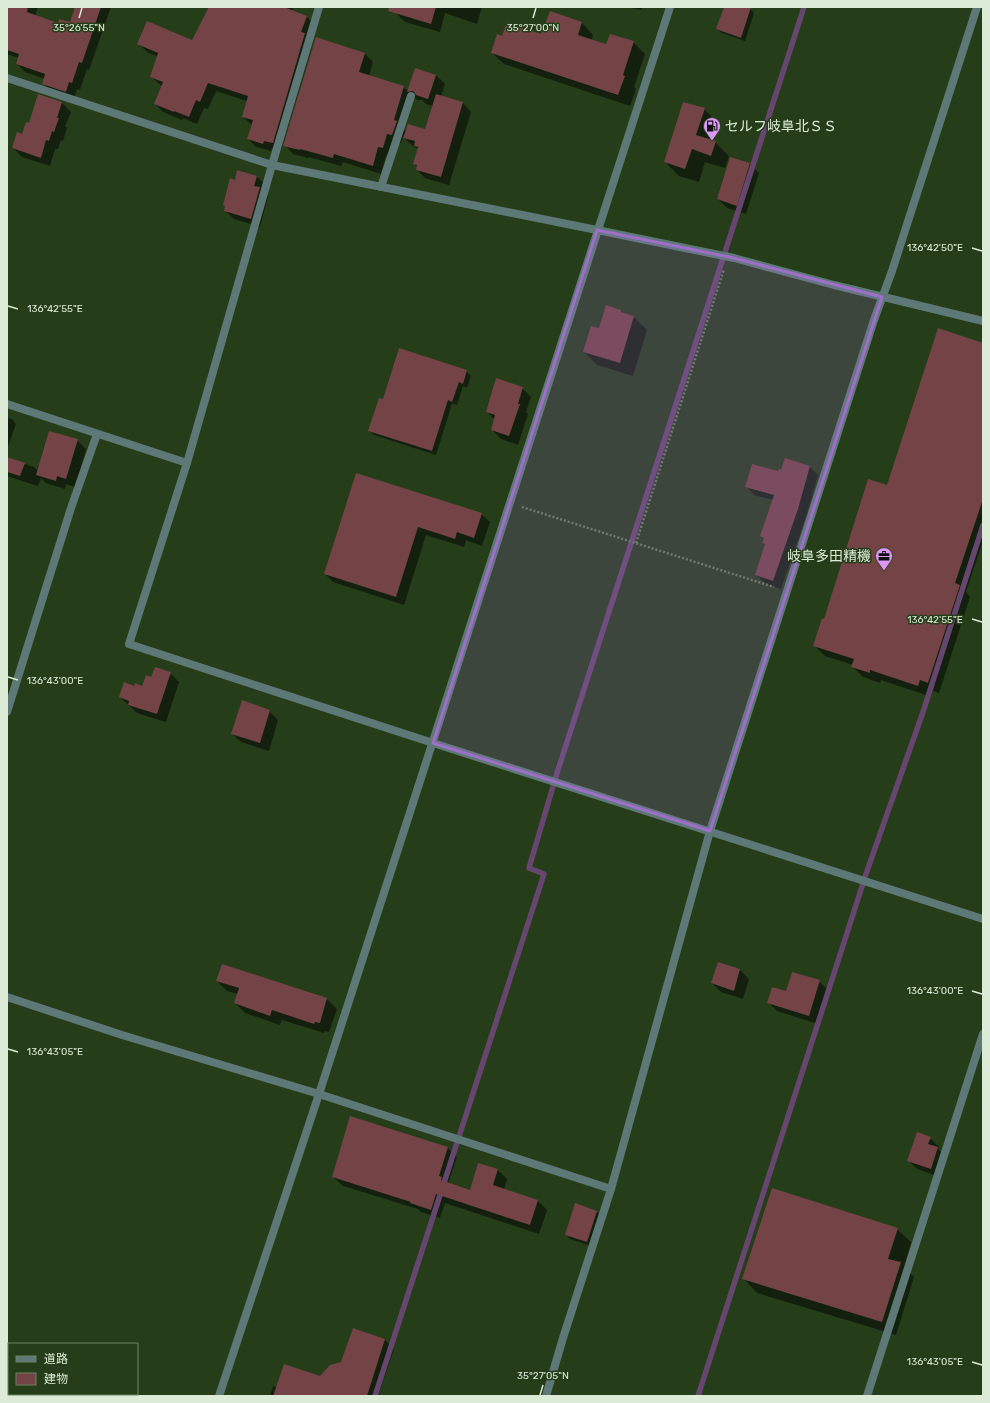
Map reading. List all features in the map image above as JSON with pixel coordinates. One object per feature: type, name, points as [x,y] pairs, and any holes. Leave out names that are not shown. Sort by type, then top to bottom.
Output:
[{"type":"street","points":[[319,7],[187,462],[129,644],[983,919]]},
{"type":"street","points":[[219,1396],[433,743],[670,7]]},
{"type":"street","points":[[546,1396],[611,1189],[710,831],[882,296],[892,270],[977,7]]},
{"type":"street","points":[[7,78],[272,166],[728,257],[983,322]]},
{"type":"street","points":[[381,187],[411,96]]},
{"type":"street","points":[[7,404],[187,462]]},
{"type":"street","points":[[7,712],[71,508],[97,434]]},
{"type":"street","points":[[7,997],[122,1035],[319,1094],[611,1189]]},
{"type":"street","points":[[867,1396],[983,1034]]},
{"type":"path","points":[[636,543],[728,257]]},
{"type":"path","points":[[510,503],[788,591]]},
{"type":"highlighted area","points":[[597,230],[734,258],[882,297],[710,831],[433,743]]},
{"type":"building","points":[[7,7],[28,7],[27,12],[58,23],[59,19],[70,22],[75,7],[101,7],[82,63],[79,62],[72,83],[69,82],[66,92],[42,84],[45,74],[16,64],[19,54],[7,50]]},
{"type":"building","points":[[209,7],[284,7],[307,16],[301,32],[305,33],[273,143],[264,141],[263,144],[247,139],[253,120],[242,117],[248,96],[208,83],[200,102],[196,100],[189,117],[154,104],[163,82],[150,77],[158,53],[137,44],[147,21],[192,40]]},
{"type":"building","points":[[389,7],[436,7],[431,24],[388,11]]},
{"type":"building","points":[[724,7],[751,7],[741,38],[716,29]]},
{"type":"building","points":[[550,11],[582,22],[578,35],[606,44],[610,34],[634,41],[623,75],[625,76],[618,95],[491,53],[497,34],[502,36],[507,22],[541,34]]},
{"type":"building","points":[[316,37],[365,53],[359,72],[404,86],[394,120],[397,121],[392,135],[387,134],[383,148],[378,147],[373,166],[334,154],[333,158],[283,146]]},
{"type":"building","points":[[415,68],[436,75],[428,99],[416,95],[413,91],[407,92]]},
{"type":"building","points":[[38,94],[62,102],[57,118],[59,118],[54,132],[52,131],[49,141],[46,140],[41,158],[12,148],[17,132],[22,134],[26,122],[29,123]]},
{"type":"building","points":[[436,94],[463,102],[441,177],[416,170],[417,165],[413,164],[418,147],[414,146],[415,141],[403,138],[408,124],[425,129]]},
{"type":"building","points":[[683,102],[705,108],[696,135],[716,141],[711,156],[692,149],[685,169],[664,162]]},
{"type":"building","points":[[730,157],[750,163],[737,206],[717,199]]},
{"type":"building","points":[[237,170],[257,176],[254,186],[260,187],[251,219],[224,211],[225,206],[223,205],[230,178],[235,180]]},
{"type":"building","points":[[606,305],[634,316],[620,363],[583,352],[591,326],[599,328]]},
{"type":"building","points":[[938,328],[983,343],[983,499],[955,583],[960,585],[928,683],[920,680],[918,686],[870,670],[870,673],[851,667],[854,659],[813,646],[822,618],[824,619],[868,479],[887,485]]},
{"type":"building","points":[[399,348],[467,370],[463,384],[459,382],[452,402],[448,400],[432,451],[368,431],[379,398],[383,399]]},
{"type":"building","points":[[496,378],[523,387],[518,404],[520,404],[509,436],[491,430],[495,415],[486,412]]},
{"type":"building","points":[[49,431],[78,439],[66,479],[57,476],[56,481],[36,475]]},
{"type":"building","points":[[7,457],[25,463],[20,476],[7,472]]},
{"type":"building","points":[[785,458],[810,466],[798,509],[773,581],[755,575],[765,544],[762,543],[764,538],[760,536],[774,495],[745,487],[752,464],[778,471],[779,469],[781,470]]},
{"type":"building","points":[[356,473],[482,513],[474,538],[457,532],[455,539],[418,527],[396,597],[324,574]]},
{"type":"building","points":[[155,667],[171,672],[157,714],[128,705],[129,701],[119,697],[124,682],[134,686],[135,683],[142,686],[146,675],[151,677]]},
{"type":"building","points":[[242,700],[270,710],[260,743],[231,734]]},
{"type":"building","points":[[718,962],[740,969],[734,991],[711,983]]},
{"type":"building","points":[[222,964],[327,998],[320,1023],[315,1022],[314,1024],[272,1010],[270,1016],[234,1003],[239,988],[216,981]]},
{"type":"building","points":[[792,972],[820,980],[809,1016],[767,1003],[772,987],[786,991]]},
{"type":"building","points":[[350,1116],[448,1147],[439,1176],[442,1177],[441,1180],[470,1190],[478,1163],[498,1169],[493,1185],[538,1200],[530,1225],[436,1194],[431,1210],[410,1203],[411,1202],[332,1177]]},
{"type":"building","points":[[917,1132],[931,1137],[928,1144],[938,1147],[931,1169],[907,1161]]},
{"type":"building","points":[[772,1188],[898,1228],[888,1259],[901,1262],[882,1322],[742,1279]]},
{"type":"building","points":[[575,1203],[597,1211],[587,1242],[565,1235]]},
{"type":"building","points":[[353,1328],[385,1339],[367,1396],[273,1396],[284,1364],[320,1376],[330,1365],[341,1362]]},
{"type":"waterway","points":[[375,1396],[544,874],[529,868],[557,773],[804,7]]},
{"type":"waterway","points":[[698,1396],[866,874],[923,712],[983,525]]},
{"type":"place","name":"セルフ岐阜北ＳＳ","points":[[712,141]]},
{"type":"place","name":"岐阜多田精機","points":[[884,571]]}]
